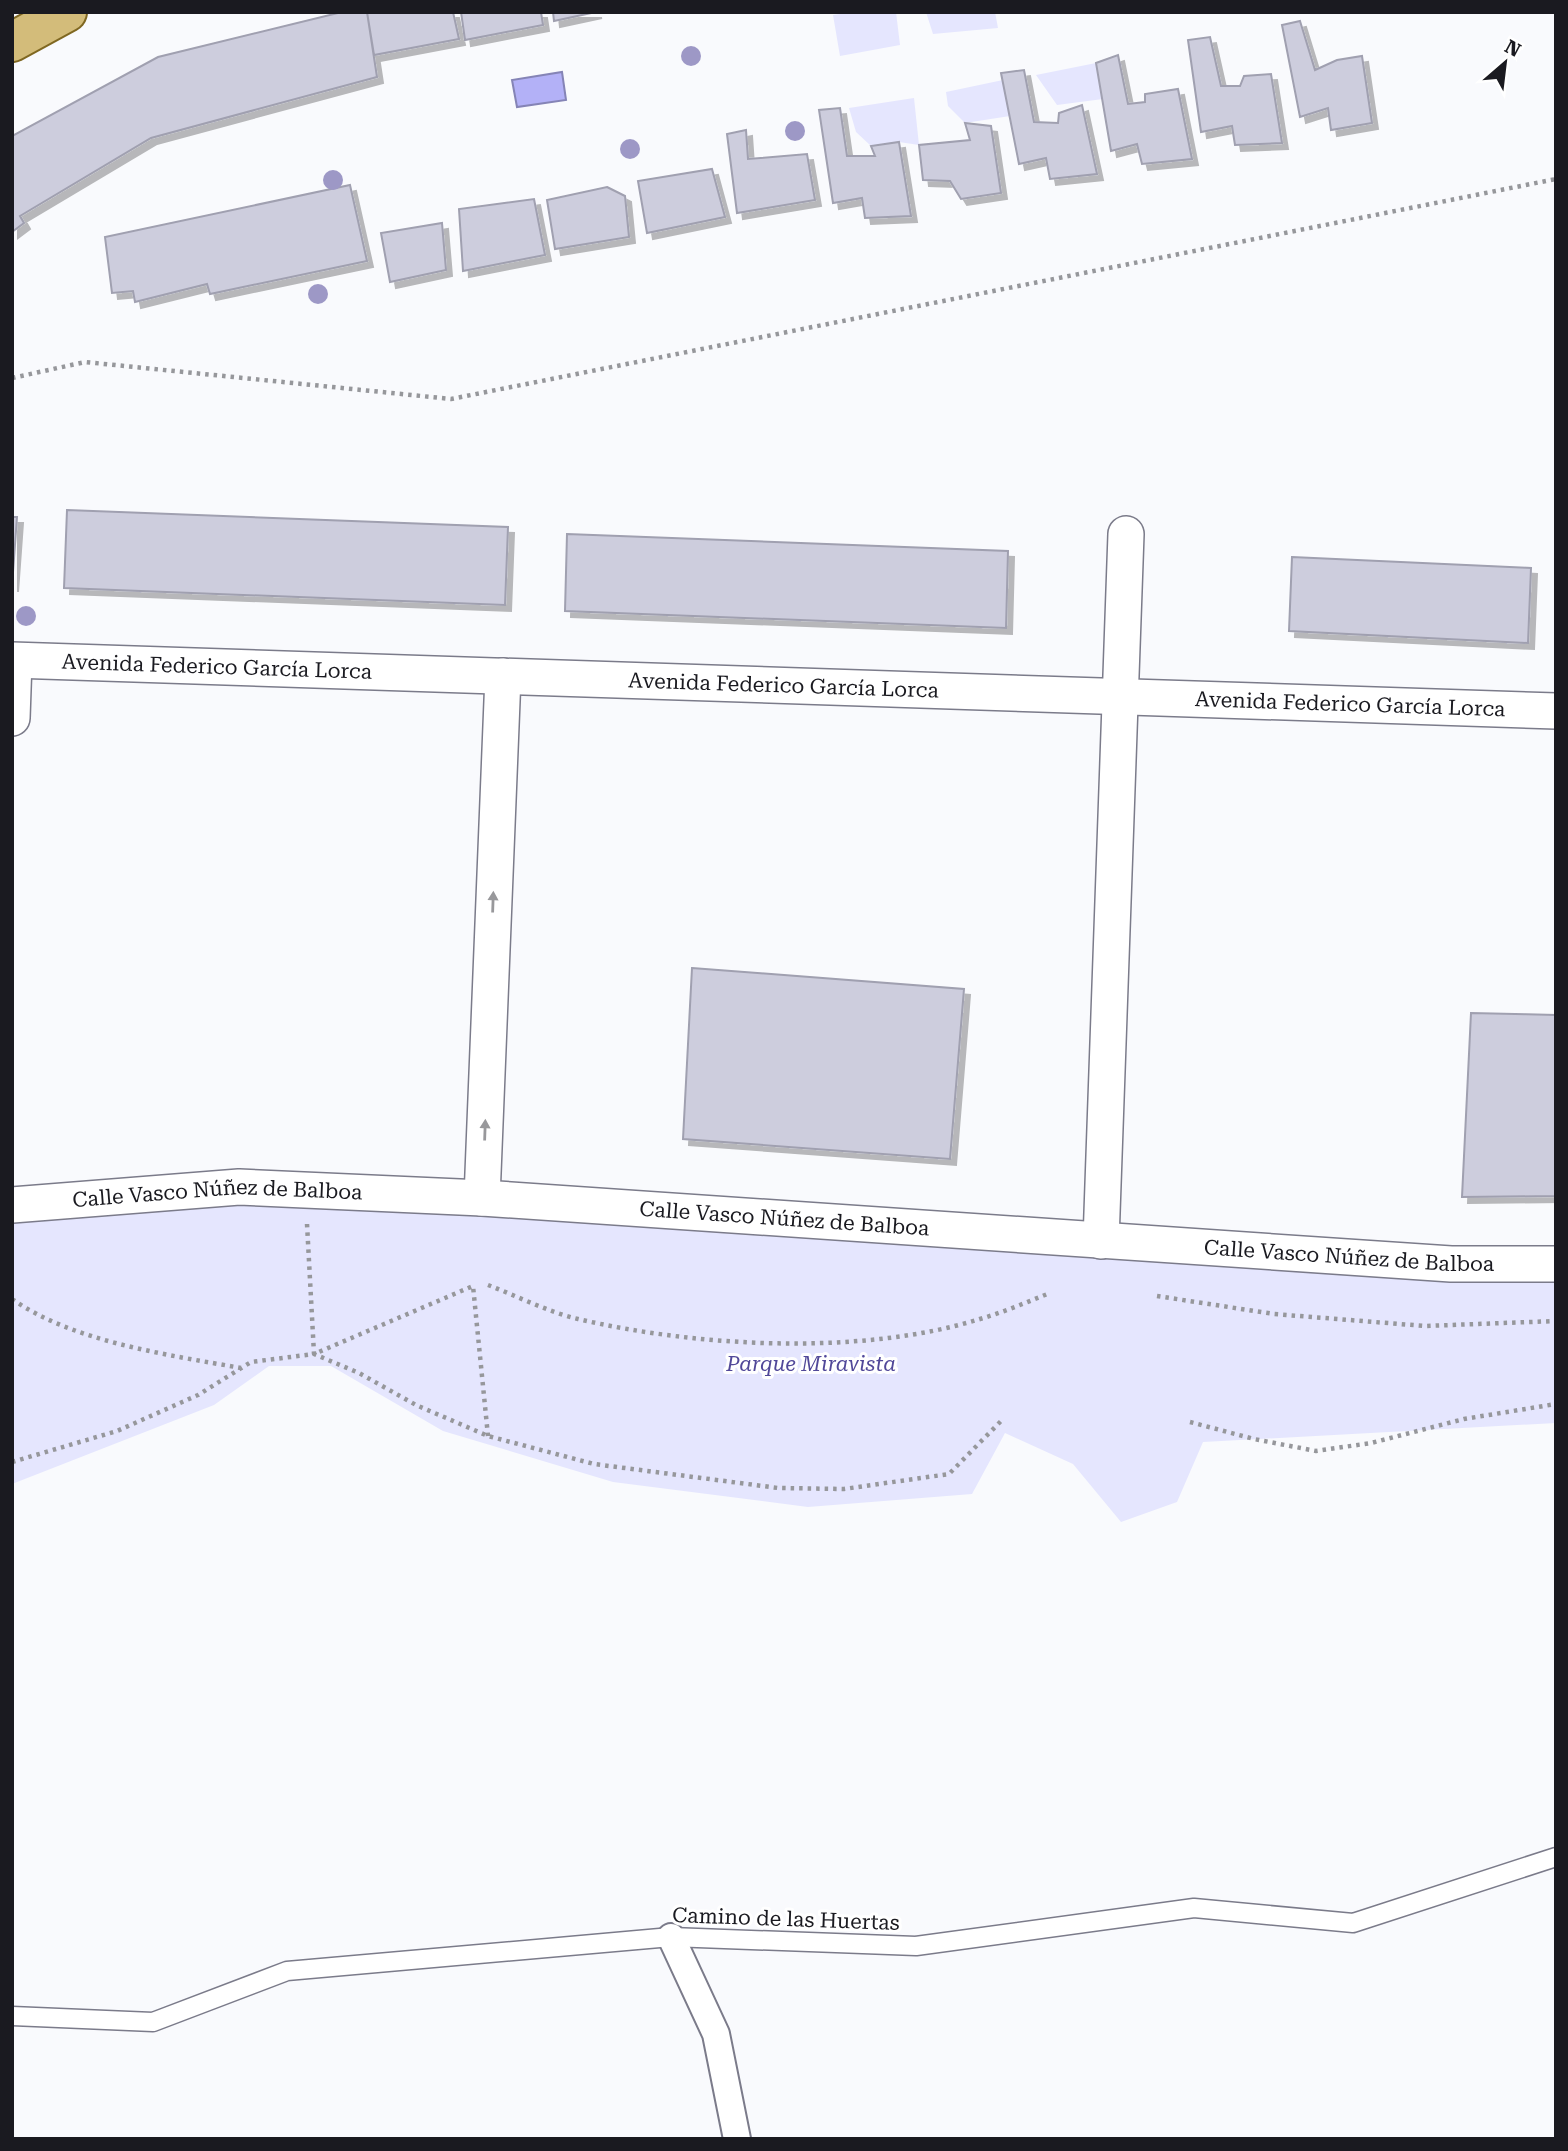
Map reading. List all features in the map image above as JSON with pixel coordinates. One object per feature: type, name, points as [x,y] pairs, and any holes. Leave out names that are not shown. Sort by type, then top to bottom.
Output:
[{"type":"main road","points":[[12,42],[67,12]]},
{"type":"street","points":[[1101,1241],[1126,534]]},
{"type":"street","points":[[12,718],[13,661]]},
{"type":"street","name":"Avenida Federico García Lorca","points":[[13,661],[1556,711]]},
{"type":"street","points":[[482,1198],[503,676]]},
{"type":"street","name":"Calle Vasco Núñez de Balboa","points":[[12,1205],[239,1187],[482,1198],[1451,1265],[1556,1264]]},
{"type":"street","points":[[671,1937],[716,2034],[737,2139]]},
{"type":"lane","name":"Camino de las Huertas","points":[[12,2016],[153,2022],[287,1971],[671,1937],[916,1946],[1194,1908],[1353,1923],[1556,1857]]},
{"type":"path","points":[[12,378],[85,362],[451,399],[1556,179]]},
{"type":"path","points":[[306,1220],[314,1354]]},
{"type":"path","points":[[488,1285],[576,1319],[691,1338],[800,1346],[905,1334],[979,1320],[1050,1293]]},
{"type":"path","points":[[12,1462],[117,1431],[198,1395],[251,1362],[314,1354],[473,1286],[488,1437]]},
{"type":"path","points":[[1157,1296],[1274,1314],[1425,1326],[1556,1321]]},
{"type":"path","points":[[12,1299],[71,1328],[162,1354],[241,1368]]},
{"type":"path","points":[[314,1354],[359,1373],[416,1405],[488,1437],[594,1464],[778,1488],[844,1489],[949,1474],[1002,1420]]},
{"type":"path","points":[[1189,1422],[1254,1439],[1316,1451],[1371,1443],[1464,1419],[1556,1404]]},
{"type":"green space","points":[[896,12],[900,45],[840,56],[833,15]]},
{"type":"green space","points":[[926,12],[995,12],[998,28],[933,34]]},
{"type":"green space","points":[[1096,63],[1103,99],[1057,105],[1036,75]]},
{"type":"green space","points":[[1003,80],[1010,116],[965,123],[948,106],[946,92]]},
{"type":"green space","points":[[914,98],[919,145],[899,142],[871,146],[856,132],[849,108]]},
{"type":"green space","name":"Parque Miravista","points":[[239,1187],[1556,1264],[1556,1423],[1203,1442],[1177,1502],[1121,1522],[1073,1464],[1005,1433],[972,1494],[808,1507],[613,1482],[443,1431],[331,1366],[269,1366],[214,1405],[12,1484],[12,1205]]},
{"type":"water","points":[[562,72],[566,100],[517,107],[512,80]]},
{"type":"building","points":[[342,12],[367,12],[377,77],[151,138],[20,216],[24,223],[12,232],[12,136],[158,57]]},
{"type":"building","points":[[367,12],[453,12],[459,39],[374,55]]},
{"type":"building","points":[[461,12],[541,12],[543,25],[465,40]]},
{"type":"building","points":[[553,12],[596,12],[554,21]]},
{"type":"building","points":[[1300,21],[1315,70],[1337,60],[1362,56],[1372,123],[1331,130],[1328,108],[1300,117],[1282,25]]},
{"type":"building","points":[[1210,37],[1221,86],[1240,86],[1244,76],[1271,74],[1282,143],[1235,145],[1232,126],[1201,132],[1188,40]]},
{"type":"building","points":[[1118,55],[1128,104],[1145,102],[1145,94],[1178,89],[1192,159],[1142,164],[1137,144],[1111,151],[1096,63]]},
{"type":"building","points":[[1024,70],[1034,122],[1058,123],[1059,113],[1082,105],[1097,174],[1050,179],[1046,158],[1019,164],[1001,73]]},
{"type":"building","points":[[840,108],[847,156],[875,156],[871,146],[899,142],[911,216],[865,218],[862,198],[833,203],[819,110]]},
{"type":"building","points":[[965,123],[991,126],[1001,193],[961,199],[950,181],[923,180],[919,145],[970,140]]},
{"type":"building","points":[[746,130],[748,159],[807,154],[815,200],[737,213],[727,134]]},
{"type":"building","points":[[712,169],[725,217],[647,233],[638,181]]},
{"type":"building","points":[[350,185],[367,261],[210,294],[207,284],[135,302],[133,291],[112,293],[105,237]]},
{"type":"building","points":[[607,187],[625,196],[629,237],[555,249],[547,200]]},
{"type":"building","points":[[534,199],[545,255],[463,271],[459,209]]},
{"type":"building","points":[[442,223],[446,270],[390,282],[381,233]]},
{"type":"building","points":[[67,510],[508,527],[505,605],[64,588]]},
{"type":"building","points":[[12,517],[17,517],[12,586]]},
{"type":"building","points":[[567,534],[1008,551],[1006,628],[565,611]]},
{"type":"building","points":[[1292,557],[1531,568],[1528,643],[1289,631]]},
{"type":"building","points":[[692,968],[964,989],[950,1159],[683,1139]]},
{"type":"building","points":[[1471,1013],[1556,1015],[1556,1196],[1462,1197]]}]
